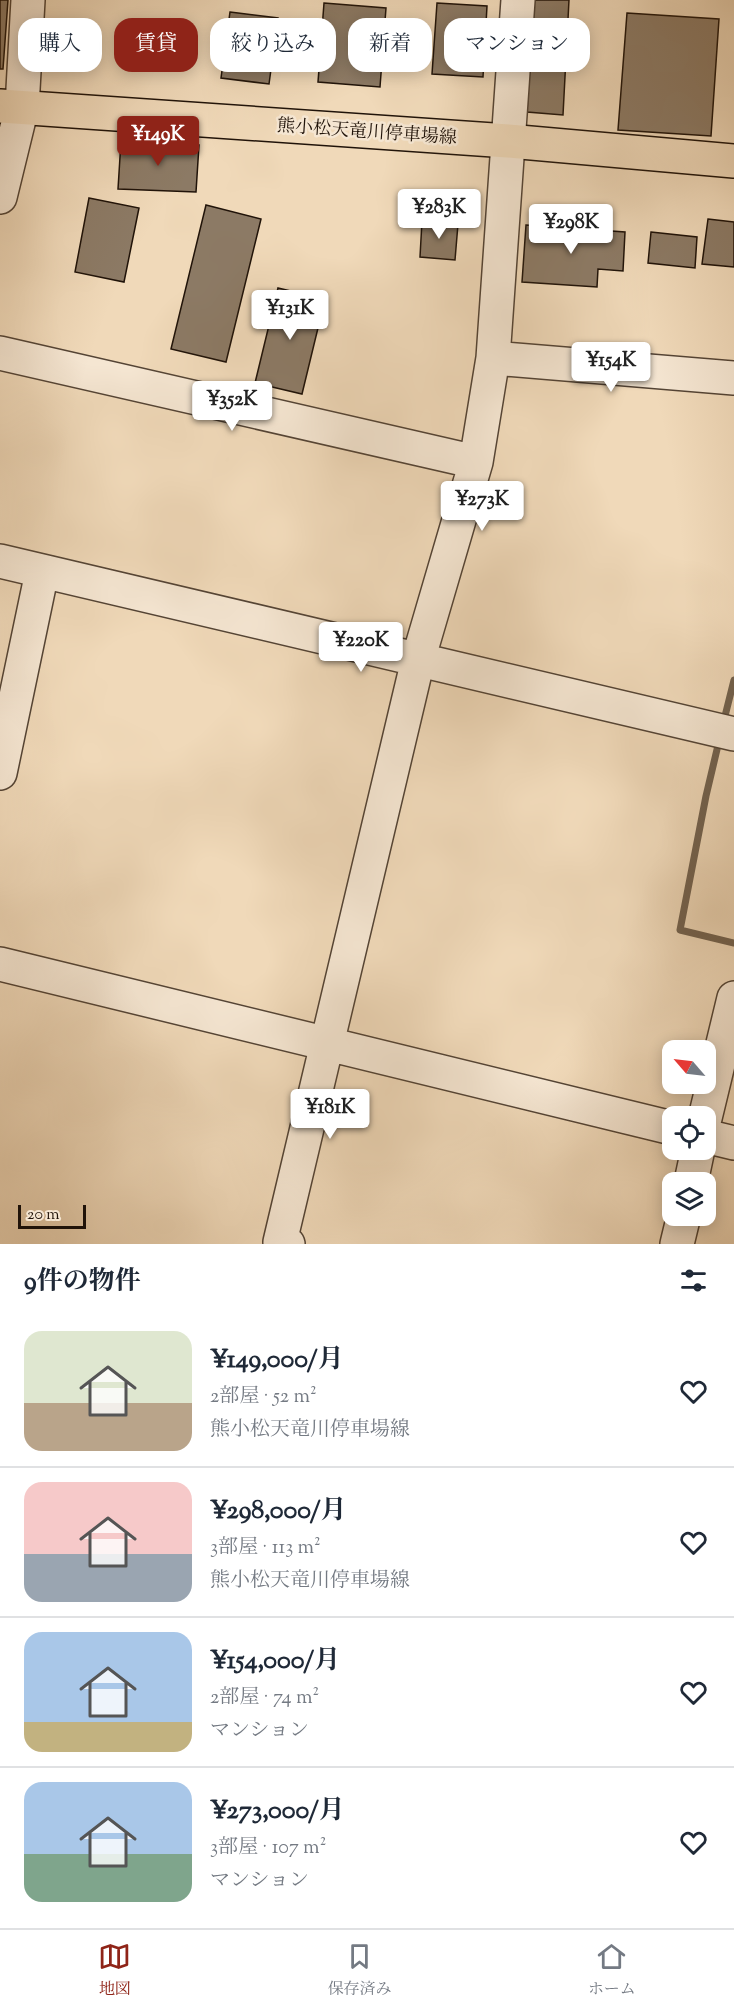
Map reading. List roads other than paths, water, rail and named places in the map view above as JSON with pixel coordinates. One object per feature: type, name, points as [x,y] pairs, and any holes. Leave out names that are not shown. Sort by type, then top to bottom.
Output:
[{"type":"main road","name":"熊小松天竜川停車場線","points":[[11,106],[508,141],[734,161]]},
{"type":"street","points":[[0,197],[11,106],[28,0]]},
{"type":"street","points":[[282,1243],[326,1044],[417,660],[476,462],[493,358],[518,0]]},
{"type":"street","points":[[0,353],[476,462]]},
{"type":"street","points":[[493,358],[734,378]]},
{"type":"street","points":[[0,561],[734,734]]},
{"type":"street","points":[[0,772],[42,572]]},
{"type":"street","points":[[0,964],[662,1126]]},
{"type":"street","points":[[708,1106],[734,998]]},
{"type":"street","points":[[716,1139],[734,1143]]},
{"type":"street","points":[[677,1244],[681,1226]]},
{"type":"waterway","points":[[723,724],[734,680]]},
{"type":"waterway","points":[[719,741],[680,930],[734,943]]}]
